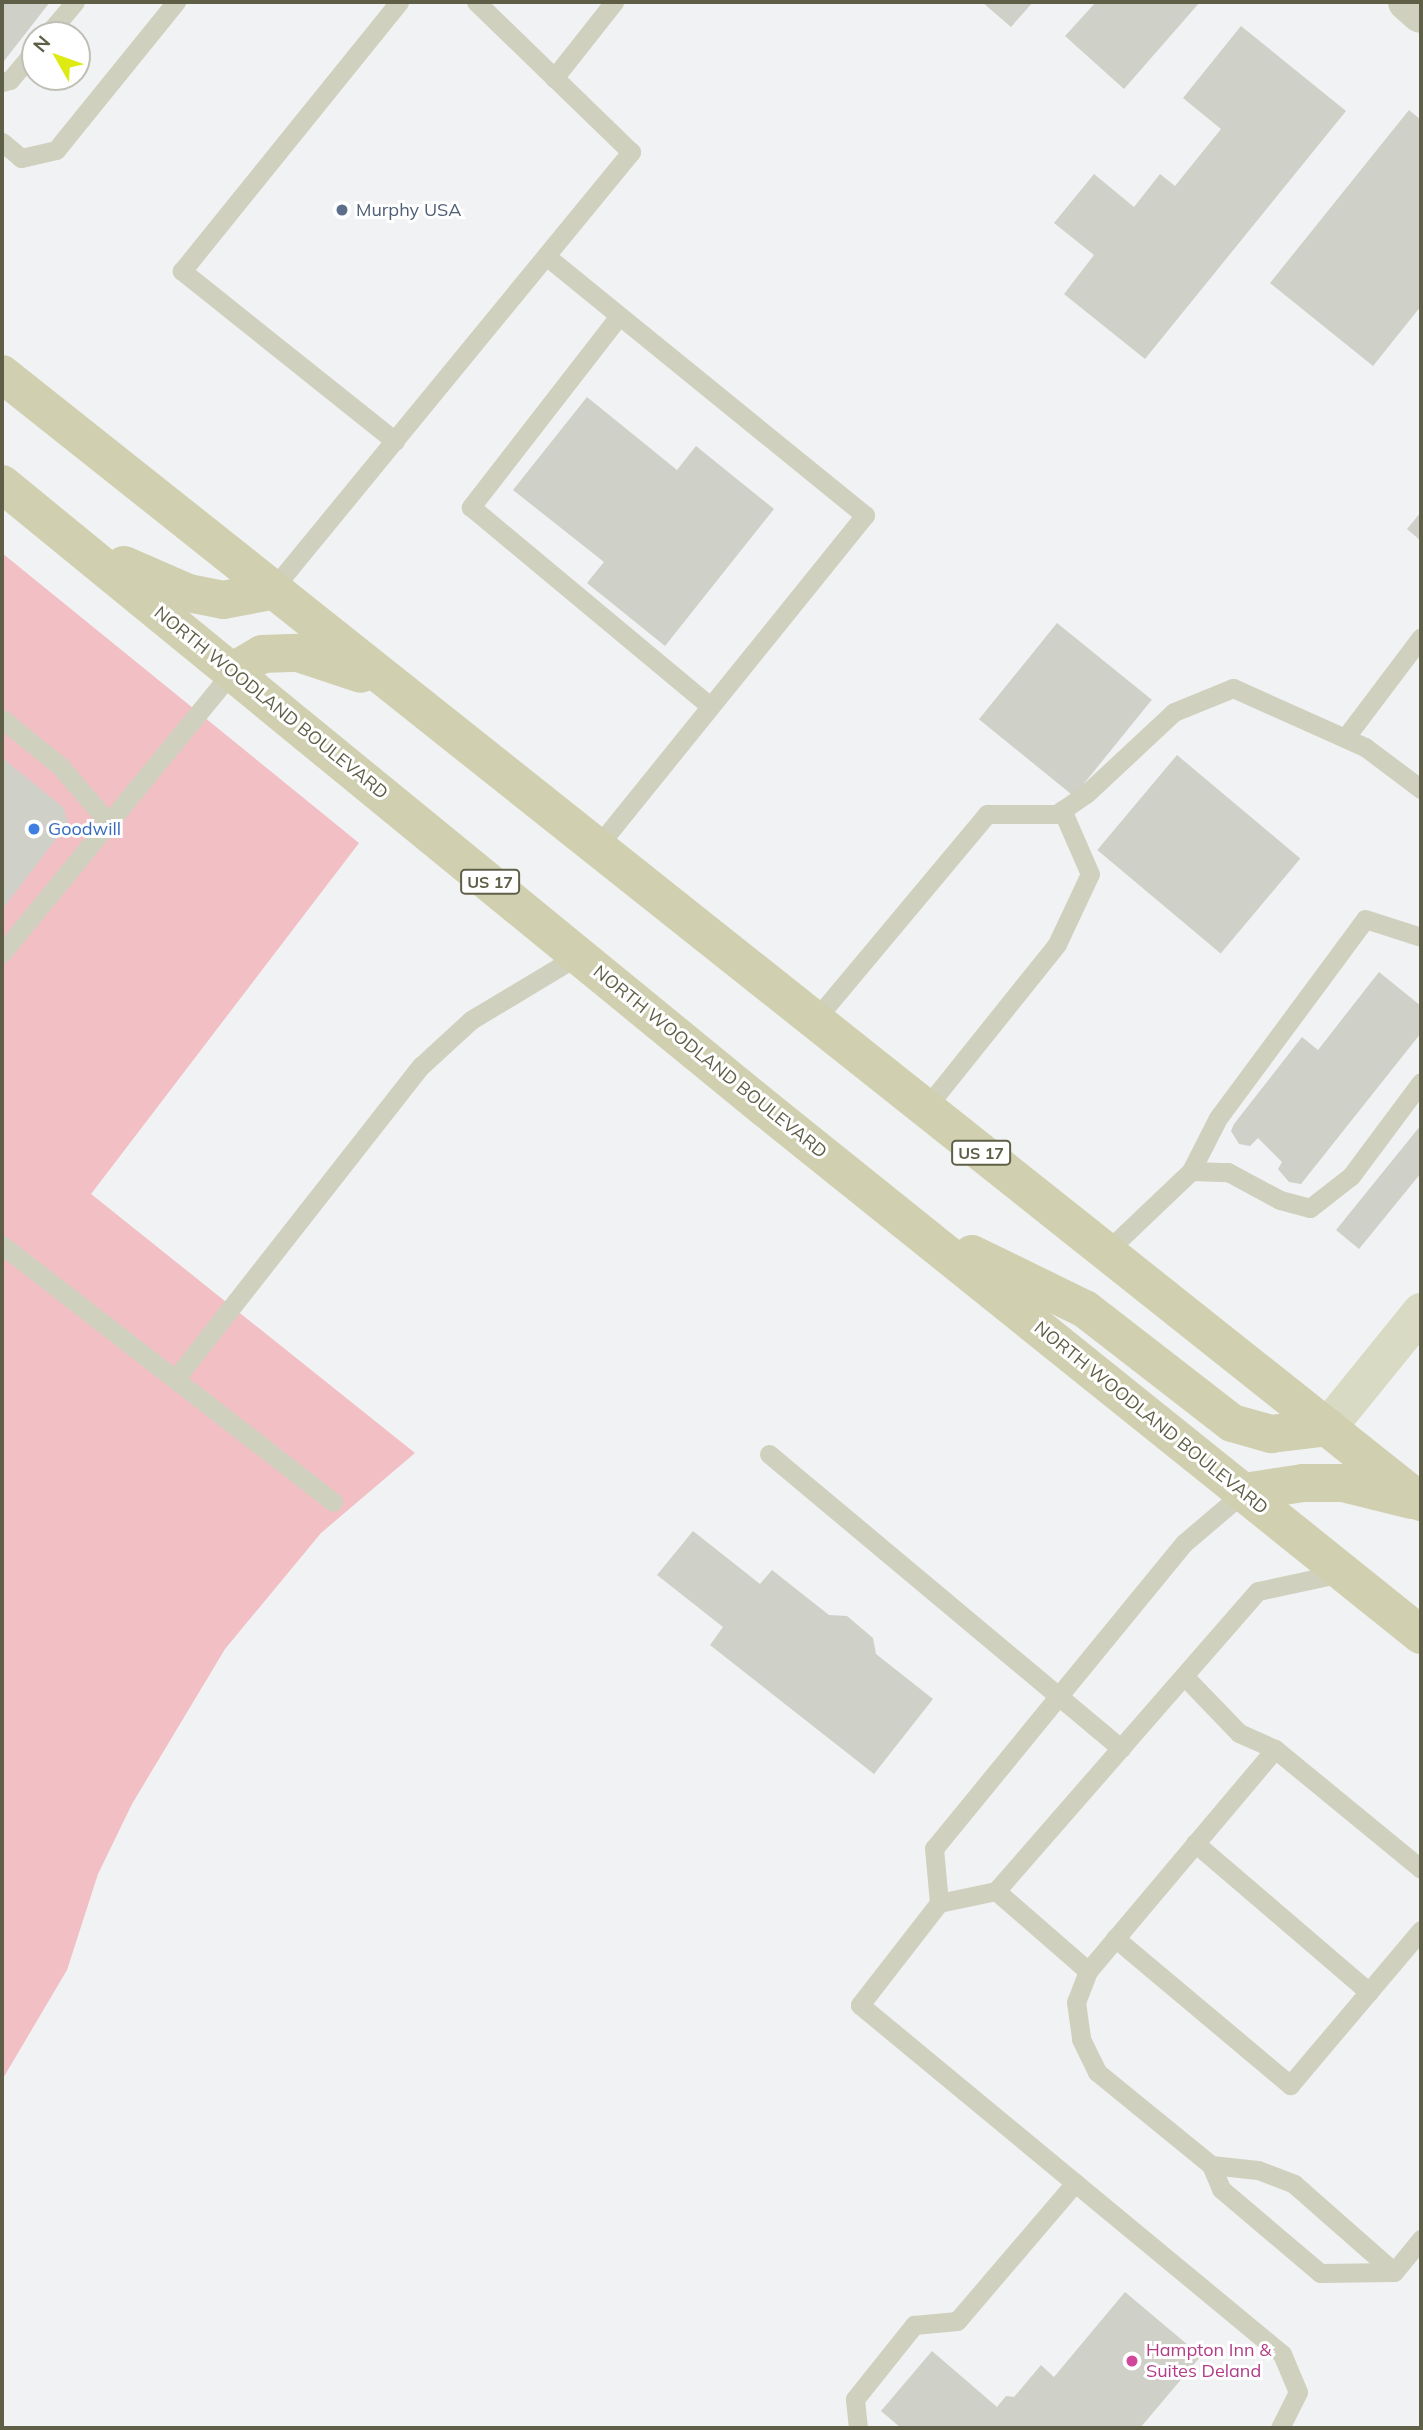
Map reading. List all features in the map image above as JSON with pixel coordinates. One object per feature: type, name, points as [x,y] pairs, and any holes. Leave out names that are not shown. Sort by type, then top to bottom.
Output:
[{"type":"main road","name":"US 17","points":[[2,374],[271,591],[1421,1503]]},
{"type":"main road","name":"NORTH WOODLAND BOULEVARD","points":[[2,484],[907,1222],[1421,1635]]},
{"type":"main road","points":[[74,542],[188,593],[223,600],[271,591]]},
{"type":"main road","points":[[233,671],[262,654],[298,653],[386,682]]},
{"type":"main road","points":[[907,1222],[1085,1309],[1232,1423],[1271,1434],[1328,1427]]},
{"type":"main road","points":[[1244,1492],[1303,1483],[1343,1483],[1421,1503]]},
{"type":"street","points":[[1407,2],[1421,13]]},
{"type":"street","points":[[1328,1427],[1421,1311]]},
{"type":"lane","points":[[59,21],[75,2]]},
{"type":"lane","points":[[2,142],[21,158],[56,150],[176,2]]},
{"type":"lane","points":[[395,441],[182,271],[399,2]]},
{"type":"lane","points":[[271,591],[631,152],[476,2]]},
{"type":"lane","points":[[554,78],[614,2]]},
{"type":"lane","points":[[2,82],[10,80],[21,67]]},
{"type":"lane","points":[[546,256],[864,515],[596,848]]},
{"type":"lane","points":[[619,316],[471,507],[710,706]]},
{"type":"lane","points":[[1345,738],[1421,637]]},
{"type":"lane","points":[[2,953],[233,671]]},
{"type":"lane","points":[[814,1021],[987,814],[1062,810],[1086,794],[1174,712],[1233,688],[1365,747],[1421,789]]},
{"type":"lane","points":[[2,719],[60,766],[109,823]]},
{"type":"lane","points":[[925,1109],[1057,944],[1090,874],[1062,810]]},
{"type":"lane","points":[[1107,1252],[1191,1171],[1219,1118],[1365,919],[1421,937]]},
{"type":"lane","points":[[176,1378],[414,1074],[471,1020],[579,955]]},
{"type":"lane","points":[[1191,1171],[1228,1172],[1280,1200],[1310,1208],[1351,1177],[1421,1082]]},
{"type":"lane","points":[[2,1244],[333,1502]]},
{"type":"lane","points":[[769,1454],[1121,1748]]},
{"type":"lane","points":[[939,1903],[934,1848],[1184,1543],[1244,1492]]},
{"type":"lane","points":[[1280,2428],[1298,2392],[1282,2354],[860,2006],[939,1903],[996,1891],[1258,1591],[1344,1572]]},
{"type":"lane","points":[[1184,1676],[1239,1733],[1275,1749],[1421,1869]]},
{"type":"lane","points":[[1275,1749],[1088,1970],[1076,2002],[1081,2039],[1097,2072],[1211,2165],[1221,2189],[1320,2273],[1394,2272],[1421,2239]]},
{"type":"lane","points":[[1195,1843],[1369,1992]]},
{"type":"lane","points":[[996,1891],[1088,1970]]},
{"type":"lane","points":[[1115,1938],[1290,2085],[1421,1930]]},
{"type":"lane","points":[[1211,2165],[1258,2170],[1294,2184],[1394,2272]]},
{"type":"lane","points":[[858,2428],[855,2399],[914,2325],[957,2321],[1075,2183]]},
{"type":"shaded area","points":[[2,553],[359,843],[91,1194],[415,1453],[321,1533],[225,1649],[132,1804],[98,1874],[67,1970],[2,2080]]},
{"type":"building","points":[[2,2],[50,2],[35,21],[21,21],[21,39],[4,61]]},
{"type":"building","points":[[982,2],[1033,2],[1011,27]]},
{"type":"building","points":[[1096,2],[1200,2],[1124,89],[1065,36]]},
{"type":"building","points":[[1241,26],[1346,111],[1145,359],[1064,294],[1094,255],[1054,223],[1094,174],[1134,207],[1160,174],[1175,186],[1221,129],[1183,98]]},
{"type":"building","points":[[1409,110],[1421,120],[1421,306],[1373,366],[1270,283]]},
{"type":"building","points":[[587,397],[677,470],[696,446],[774,509],[665,646],[587,583],[604,562],[513,490]]},
{"type":"building","points":[[1421,512],[1421,541],[1407,529]]},
{"type":"building","points":[[1057,623],[1152,700],[1074,796],[979,719]]},
{"type":"building","points":[[1177,755],[1300,858],[1221,953],[1097,850]]},
{"type":"building","name":"Goodwill","points":[[2,758],[63,807],[68,823],[2,910]]},
{"type":"building","points":[[1379,972],[1421,1006],[1421,1033],[1301,1184],[1289,1182],[1278,1169],[1282,1162],[1258,1138],[1250,1146],[1239,1144],[1231,1131],[1234,1124],[1302,1037],[1318,1050]]},
{"type":"building","points":[[1421,1125],[1421,1173],[1359,1249],[1336,1230]]},
{"type":"building","points":[[693,1531],[760,1584],[772,1570],[829,1615],[847,1616],[873,1638],[876,1654],[933,1699],[874,1774],[710,1645],[723,1627],[657,1575]]},
{"type":"building","name":"Hampton Inn & Suites Deland","points":[[1125,2292],[1201,2356],[1140,2428],[901,2428],[881,2411],[932,2351],[997,2407],[1006,2396],[1014,2397],[1041,2365],[1054,2377]]},
{"type":"place","name":"Murphy USA","points":[[342,210]]},
{"type":"place","name":"Goodwill","points":[[34,829]]},
{"type":"place","name":"Hampton Inn & Suites Deland","points":[[1132,2361]]}]
